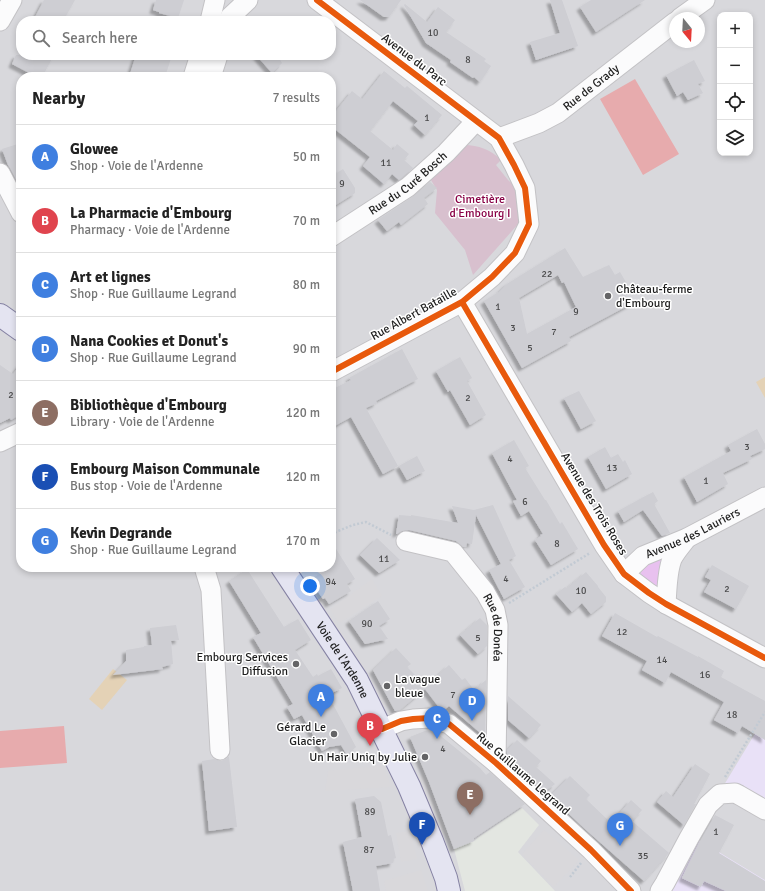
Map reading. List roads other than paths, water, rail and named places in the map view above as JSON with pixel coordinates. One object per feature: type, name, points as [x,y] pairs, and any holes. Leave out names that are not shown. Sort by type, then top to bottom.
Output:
[{"type":"main road","points":[[0,315],[16,326]]},
{"type":"main road","name":"Voie de l'Ardenne","points":[[285,572],[357,680],[409,786],[432,841],[446,878],[449,891]]},
{"type":"street","points":[[0,21],[12,0]]},
{"type":"street","points":[[211,16],[215,0]]},
{"type":"street","points":[[231,16],[248,0]]},
{"type":"street","name":"Avenue du Parc","points":[[317,0],[499,138]]},
{"type":"street","points":[[688,12],[705,0]]},
{"type":"street","name":"Rue de Grady","points":[[499,138],[539,124],[558,113],[669,27]]},
{"type":"street","points":[[195,72],[198,60]]},
{"type":"street","points":[[213,72],[216,60]]},
{"type":"street","name":"Rue du Curé Bosch","points":[[336,234],[408,187],[446,154],[476,121]]},
{"type":"street","name":"Rue Albert Bataille","points":[[336,369],[462,302],[492,277],[515,254],[529,224],[525,188],[499,138]]},
{"type":"street","points":[[0,173],[16,203]]},
{"type":"street","name":"Avenue des Trois Roses","points":[[462,302],[604,545],[624,574],[666,604],[765,658]]},
{"type":"street","points":[[0,442],[16,434]]},
{"type":"street","name":"Avenue des Lauriers","points":[[624,574],[643,556],[687,538],[765,497]]},
{"type":"street","points":[[666,604],[668,580],[672,560],[678,548],[687,538]]},
{"type":"street","name":"Rue de Donéa","points":[[406,541],[453,552],[485,592],[496,610],[498,624],[496,763]]},
{"type":"street","points":[[206,572],[211,590],[220,750]]},
{"type":"street","name":"Rue Guillaume Legrand","points":[[382,729],[401,721],[413,719],[430,718],[449,724],[496,763],[591,850],[631,891]]},
{"type":"street","points":[[660,891],[708,805],[720,794],[735,793],[765,810]]},
{"type":"place","name":"Château-ferme d'Embourg","points":[[608,296]]},
{"type":"place","name":"Embourg Services Diffusion","points":[[296,664]]},
{"type":"place","name":"La vague bleue","points":[[387,686]]},
{"type":"place","name":"Glowee","points":[[321,717]]},
{"type":"place","name":"Nana Cookies et Donut's","points":[[472,721]]},
{"type":"place","name":"Gérard Le Glacier","points":[[334,734]]},
{"type":"place","name":"Art et lignes","points":[[437,739]]},
{"type":"place","name":"La Pharmacie d'Embourg","points":[[370,746]]},
{"type":"place","name":"Un Hair Uniq by Julie","points":[[425,757]]},
{"type":"place","name":"Bibliothèque d'Embourg","points":[[470,815]]},
{"type":"place","name":"Embourg Maison Communale","points":[[422,845]]},
{"type":"place","name":"Kevin Degrande","points":[[620,846]]},
{"type":"park label","name":"Cimetière d'Embourg I","points":[[480,206]]}]
